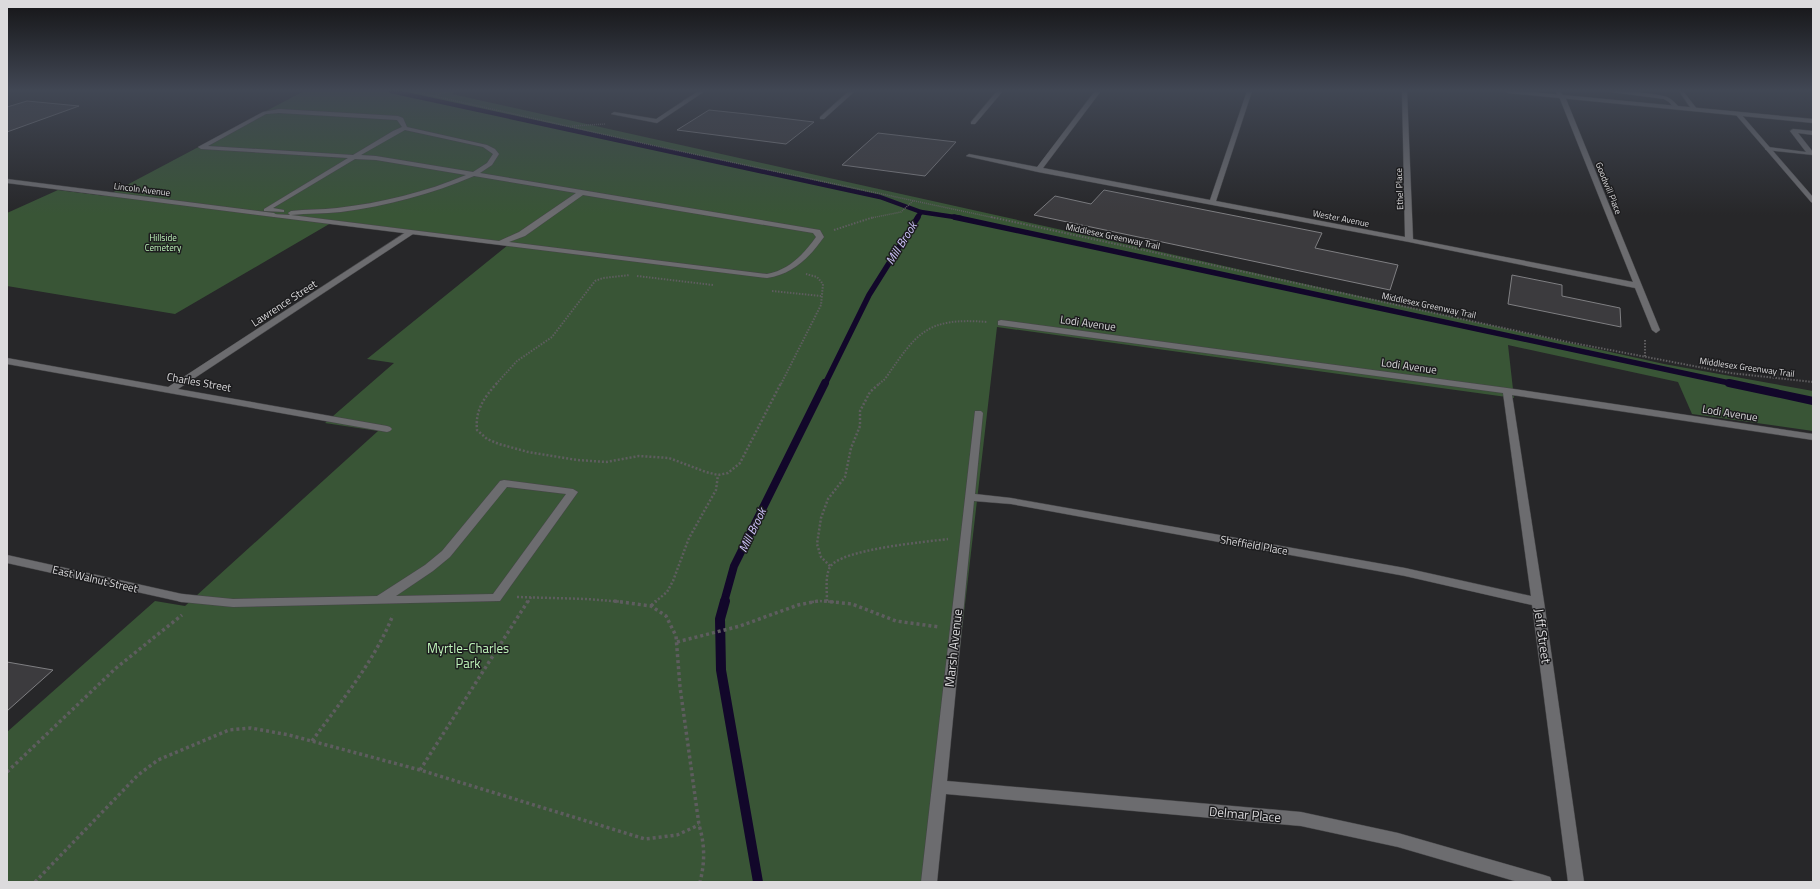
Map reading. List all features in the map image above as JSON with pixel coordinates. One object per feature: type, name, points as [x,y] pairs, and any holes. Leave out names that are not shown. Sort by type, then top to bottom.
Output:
[{"type":"street","points":[[228,132],[200,147],[356,155],[814,230],[819,234],[818,240],[788,271]]},
{"type":"street","points":[[397,132],[356,155],[266,210],[295,212],[338,211],[378,205],[406,198],[472,174],[493,162],[496,158],[496,154],[493,150],[485,146],[420,132]]},
{"type":"street","points":[[1038,170],[1066,132]]},
{"type":"street","points":[[1212,203],[1236,132]]},
{"type":"street","name":"Ethel Place","points":[[1406,132],[1409,240]]},
{"type":"street","name":"Goodwill Place","points":[[1576,132],[1656,330]]},
{"type":"street","points":[[1754,132],[1813,201]]},
{"type":"street","points":[[1794,132],[1812,154]]},
{"type":"street","points":[[1768,149],[1812,154]]},
{"type":"street","name":"Wester Avenue","points":[[969,156],[1409,240],[1639,286]]},
{"type":"street","name":"Lincoln Avenue","points":[[7,181],[498,244],[767,276],[778,275],[788,271]]},
{"type":"street","points":[[498,244],[522,234],[581,193]]},
{"type":"street","points":[[274,215],[295,212]]},
{"type":"street","name":"Lawrence Street","points":[[171,389],[409,234]]},
{"type":"street","name":"Lodi Avenue","points":[[1001,323],[1507,391],[1813,437]]},
{"type":"street","name":"Charles Street","points":[[7,361],[171,389],[387,429]]},
{"type":"street","name":"Jeff Street","points":[[1507,391],[1538,602],[1576,882]]},
{"type":"street","name":"Marsh Avenue","points":[[929,882],[978,413]]},
{"type":"street","points":[[380,600],[423,572],[446,554],[504,483],[572,492],[496,598]]},
{"type":"street","name":"Sheffield Place","points":[[969,497],[1011,501],[1405,572],[1538,602]]},
{"type":"street","name":"East Walnut Street","points":[[7,559],[182,598],[233,603],[496,598]]},
{"type":"street","name":"Delmar Place","points":[[938,787],[1301,819],[1398,840],[1544,882]]},
{"type":"path","name":"Middlesex Greenway Trail","points":[[597,132],[1568,342],[1730,373],[1813,382]]},
{"type":"path","points":[[819,234],[879,215],[901,212],[914,200]]},
{"type":"path","points":[[718,286],[627,275],[603,278],[596,281],[552,337],[517,361],[483,399],[476,418],[477,430],[488,440],[516,448],[603,462],[634,456],[672,459],[718,475],[731,473],[740,463],[823,299],[821,296],[823,292],[823,284],[820,279],[788,271]]},
{"type":"path","points":[[770,290],[821,296]]},
{"type":"path","points":[[830,566],[821,557],[817,544],[821,518],[828,499],[845,477],[851,448],[860,426],[860,411],[870,392],[885,379],[911,342],[924,331],[939,324],[952,322],[975,321],[1001,323]]},
{"type":"path","points":[[651,606],[667,592],[673,581],[689,538],[716,490],[718,475]]},
{"type":"path","points":[[827,601],[827,581],[830,566],[839,558],[855,553],[965,537]]},
{"type":"path","points":[[420,770],[532,597]]},
{"type":"path","points":[[496,598],[532,597],[587,599],[651,606],[666,616],[676,636],[680,687],[699,826],[703,838],[705,862],[700,882]]},
{"type":"path","points":[[7,772],[116,668],[175,620],[206,600]]},
{"type":"path","points":[[312,741],[375,653],[388,629],[398,600]]},
{"type":"path","points":[[677,642],[740,626],[798,605],[820,601],[852,604],[896,621],[940,627],[955,627]]},
{"type":"path","points":[[35,882],[138,775],[158,760],[229,730],[251,728],[312,741],[420,770],[644,839],[677,834],[699,826]]},
{"type":"green space","points":[[226,132],[625,132],[1664,364],[1813,391],[1813,431],[1692,414],[1678,382],[1508,345],[1514,398],[997,327],[933,882],[7,882],[7,732],[155,601],[185,606],[378,431],[325,423],[394,363],[367,359],[508,245],[331,223],[175,314],[7,286],[7,213],[58,190],[106,196]]},
{"type":"building","points":[[696,132],[801,132],[786,144]]},
{"type":"building","points":[[878,133],[956,142],[925,176],[842,165]]},
{"type":"building","points":[[1104,190],[1322,233],[1315,248],[1398,265],[1390,290],[1034,215],[1055,196],[1091,204]]},
{"type":"building","points":[[1512,275],[1562,285],[1562,296],[1620,308],[1621,327],[1508,304]]},
{"type":"building","points":[[7,662],[53,670],[7,711]]},
{"type":"waterway","points":[[582,132],[880,197],[921,212]]},
{"type":"waterway","name":"Mill Brook","points":[[917,218],[921,212]]},
{"type":"waterway","points":[[921,212],[961,218]]},
{"type":"waterway","name":"Mill Brook","points":[[825,384],[869,295],[918,217]]},
{"type":"waterway","points":[[954,217],[1734,384]]},
{"type":"waterway","name":"Mill Brook","points":[[724,602],[734,566],[825,383]]},
{"type":"waterway","points":[[1729,383],[1813,401]]},
{"type":"waterway","name":"Mill Brook","points":[[725,601],[720,619],[721,670],[758,882]]},
{"type":"park label","name":"Hillside Cemetery","points":[[163,242]]},
{"type":"park label","name":"Myrtle-Charles Park","points":[[468,656]]}]
